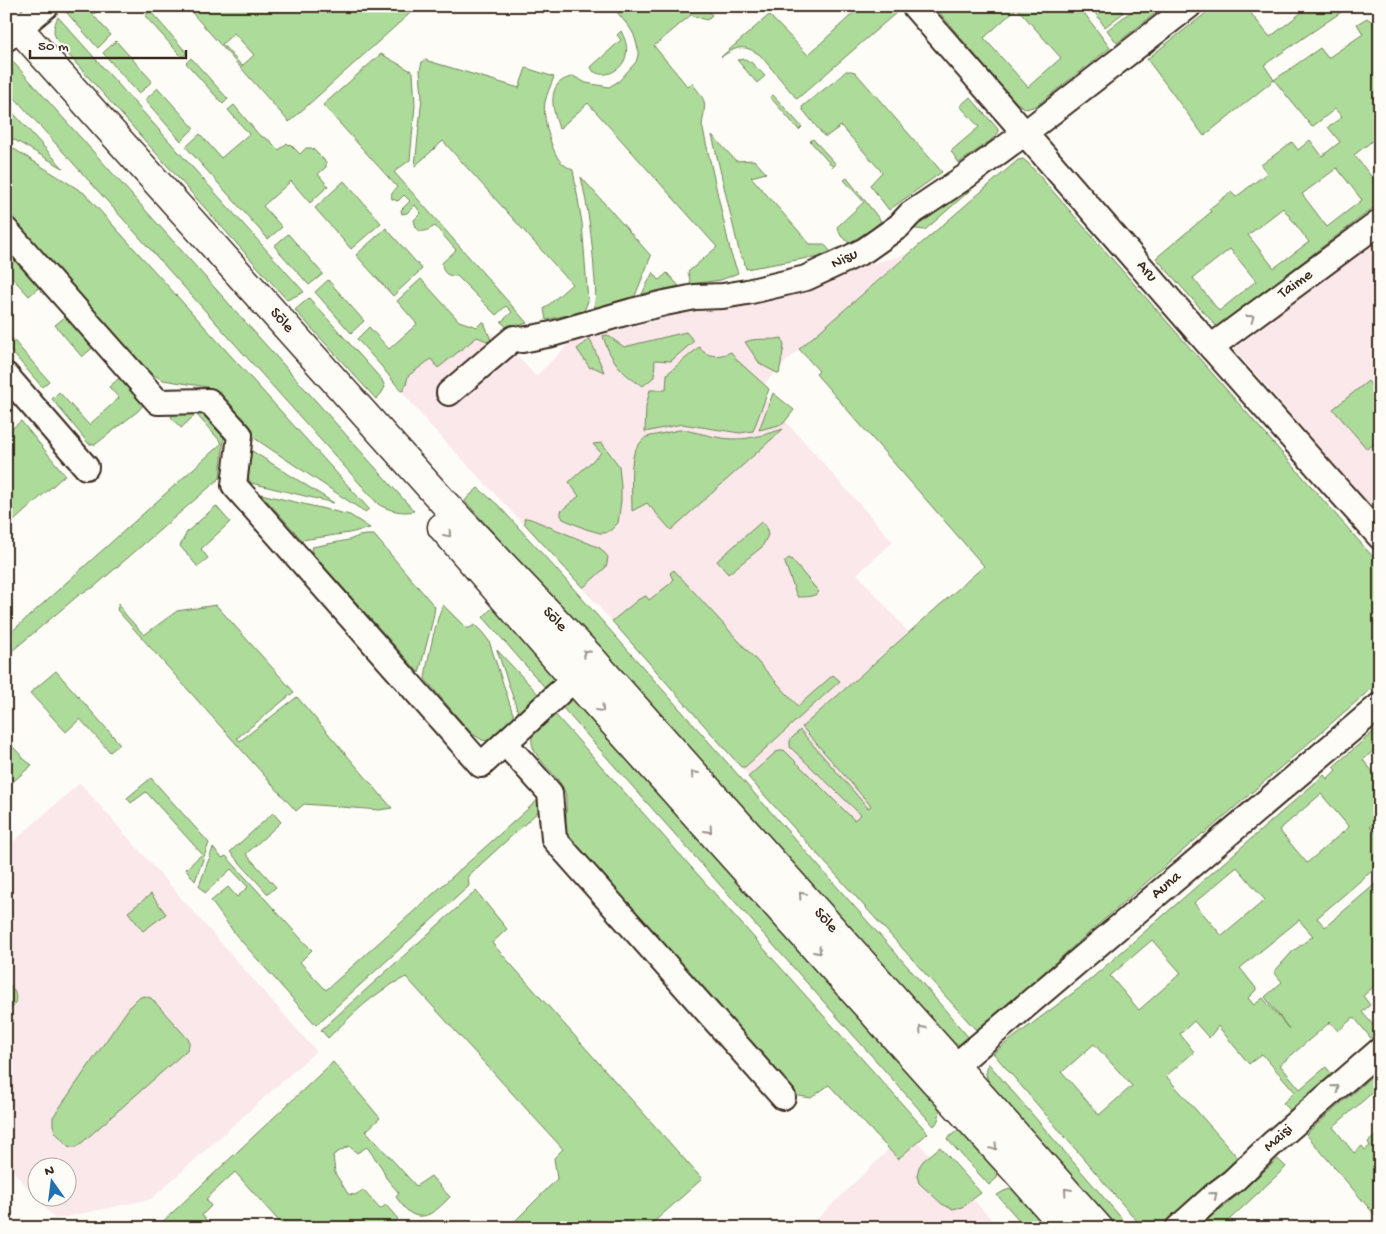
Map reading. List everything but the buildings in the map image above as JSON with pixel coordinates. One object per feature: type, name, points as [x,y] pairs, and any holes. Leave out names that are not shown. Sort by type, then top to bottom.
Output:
[{"type":"main road","name":"Sõle","points":[[9,31],[574,679],[945,1074],[1100,1228]]},
{"type":"main road","name":"Sõle","points":[[9,31],[446,506],[591,658],[945,1074],[1017,1172],[1066,1228]]},
{"type":"street","points":[[9,31],[46,6]]},
{"type":"street","name":"Aru","points":[[914,6],[1211,347],[1380,537]]},
{"type":"street","name":"Nisu","points":[[450,393],[514,338],[522,340],[552,334],[665,302],[723,296],[806,278],[865,250],[898,226],[910,214],[1025,133],[1189,6]]},
{"type":"street","name":"Taime","points":[[1211,347],[1380,222]]},
{"type":"street","points":[[6,230],[158,402],[208,400],[240,435],[234,485],[481,765],[574,679]]},
{"type":"street","points":[[6,375],[86,467]]},
{"type":"street","name":"Auna","points":[[945,1074],[1380,705]]},
{"type":"street","points":[[504,743],[550,793],[554,839],[783,1097]]},
{"type":"street","name":"Maisi","points":[[1178,1228],[1380,1050]]},
{"type":"shaded area","points":[[1380,235],[1380,517],[1234,349]]},
{"type":"shaded area","points":[[908,254],[799,349],[758,390],[893,542],[857,574],[908,632],[802,727],[871,806],[817,853],[562,565],[428,423],[382,367],[488,332],[495,335],[536,376],[570,343]]},
{"type":"shaded area","points":[[80,783],[316,1051],[151,1199],[55,1219],[44,1206],[78,1206],[78,1156],[28,1156],[28,1188],[6,1163],[6,848]]},
{"type":"shaded area","points":[[907,1132],[960,1185],[999,1228],[808,1228]]},
{"type":"green space","points":[[69,6],[102,6],[93,15],[111,35],[98,48],[67,13]]},
{"type":"green space","points":[[186,6],[418,6],[289,122]],"holes":[[[234,33],[254,55],[242,66],[222,44]]]},
{"type":"green space","points":[[612,6],[704,6],[712,15],[707,20],[691,15],[654,46],[688,87],[692,83],[703,98],[705,106],[702,125],[731,254],[738,273],[721,280],[691,284],[688,272],[717,247],[588,103],[559,129],[554,112],[553,95],[559,83],[573,76],[586,83],[609,87],[619,81],[636,62],[639,52],[634,35]]},
{"type":"green space","points":[[861,6],[891,6],[897,12],[797,99],[760,55],[754,51],[740,48],[732,50],[721,57],[769,15],[808,55]]},
{"type":"green space","points":[[934,6],[1079,6],[1110,48],[1036,106],[1026,109],[1016,102]],"holes":[[[1017,8],[1061,58],[1028,87],[984,38]]]},
{"type":"green space","points":[[1090,6],[1118,6],[1123,13],[1105,27]]},
{"type":"green space","points":[[1138,6],[1152,6],[1157,12],[1117,43],[1107,30]]},
{"type":"green space","points":[[1215,6],[1245,6],[1270,37],[1310,6],[1350,6],[1264,65],[1274,80],[1204,136],[1147,59]]},
{"type":"green space","points":[[150,11],[187,53],[182,57],[145,16]]},
{"type":"green space","points":[[58,17],[304,292],[287,300],[65,51],[54,31]]},
{"type":"green space","points":[[1367,18],[1377,25],[1380,24],[1380,135],[1354,155],[1380,186],[1380,203],[1217,327],[1156,258],[1211,212],[1209,209],[1231,192],[1236,197],[1267,173],[1261,165],[1292,142],[1298,150],[1310,140],[1322,156],[1340,142],[1328,127],[1342,117],[1335,109],[1312,127],[1274,80],[1320,48],[1328,58],[1363,34],[1357,24]],"holes":[[[1337,168],[1362,200],[1327,227],[1302,194]],[[1283,208],[1309,242],[1274,268],[1248,235]],[[1230,249],[1256,281],[1219,311],[1193,278]]]},
{"type":"green space","points":[[621,31],[627,49],[622,65],[608,74],[593,71],[591,67],[621,40],[617,35]]},
{"type":"green space","points":[[116,41],[152,81],[139,94],[103,53]]},
{"type":"green space","points":[[6,54],[414,511],[395,511],[378,504],[6,88]]},
{"type":"green space","points":[[381,54],[413,72],[415,105],[410,160],[394,172],[527,323],[509,329],[501,322],[512,312],[506,306],[496,315],[457,276],[448,275],[443,270],[442,263],[456,250],[435,226],[425,231],[417,229],[414,220],[421,213],[415,205],[407,213],[402,214],[401,210],[410,201],[404,195],[398,201],[392,199],[392,194],[397,187],[323,105]]},
{"type":"green space","points":[[191,58],[228,99],[223,104],[186,63]]},
{"type":"green space","points":[[745,59],[765,76],[757,83],[737,60]]},
{"type":"green space","points":[[425,60],[519,88],[526,68],[554,77],[545,102],[546,124],[557,156],[563,164],[573,170],[582,223],[588,301],[584,311],[546,320],[544,309],[572,284],[443,141],[415,166],[422,97],[420,70],[422,62]]},
{"type":"green space","points":[[846,71],[855,72],[942,172],[889,210],[870,185],[882,172],[841,126],[827,136],[824,136],[802,107]]},
{"type":"green space","points":[[158,88],[194,128],[181,141],[145,100]]},
{"type":"green space","points":[[773,95],[802,127],[799,130],[770,97]]},
{"type":"green space","points":[[970,97],[999,132],[990,141],[959,163],[951,151],[979,127],[960,106]]},
{"type":"green space","points":[[6,105],[63,168],[6,135]]},
{"type":"green space","points":[[234,105],[259,135],[269,140],[279,150],[287,143],[300,154],[306,148],[312,148],[326,162],[326,167],[318,174],[328,186],[310,203],[291,181],[263,206],[282,227],[268,239],[186,147],[200,134],[221,158],[249,134],[228,110]]},
{"type":"green space","points":[[712,135],[736,161],[754,160],[766,173],[751,177],[810,244],[824,244],[831,252],[817,258],[746,269],[744,260],[740,255]]},
{"type":"green space","points":[[813,139],[836,164],[833,167],[810,141]]},
{"type":"green space","points":[[6,144],[84,193],[369,509],[365,512],[245,432],[220,399],[207,387],[163,380],[146,371],[6,212]]},
{"type":"green space","points":[[1023,159],[1380,565],[1380,681],[976,1030],[748,777],[776,752],[784,750],[854,820],[861,815],[790,747],[790,740],[800,730],[868,808],[871,806],[802,727],[984,566],[816,374],[819,371],[799,349],[1018,160]]},
{"type":"green space","points":[[984,176],[925,230],[908,228]]},
{"type":"green space","points":[[581,177],[651,256],[635,296],[594,308],[596,289],[592,246]]},
{"type":"green space","points":[[847,178],[881,221],[871,230],[849,243],[841,236],[837,227],[864,202],[844,180]]},
{"type":"green space","points":[[344,181],[381,223],[351,249],[315,208]]},
{"type":"green space","points":[[386,228],[422,269],[393,296],[356,255]]},
{"type":"green space","points":[[288,234],[323,274],[309,285],[274,246]]},
{"type":"green space","points":[[15,253],[43,284],[29,296],[6,271],[6,260]]},
{"type":"green space","points":[[653,272],[659,280],[667,273],[679,286],[642,294]]},
{"type":"green space","points":[[421,279],[459,321],[477,327],[484,322],[492,343],[477,337],[438,368],[431,359],[408,376],[404,390],[401,391],[357,339],[369,327],[389,349],[417,324],[397,301]]},
{"type":"green space","points":[[328,280],[364,321],[351,333],[315,292]]},
{"type":"green space","points":[[309,298],[382,380],[385,387],[376,399],[295,310]]},
{"type":"green space","points":[[70,313],[97,344],[82,357],[55,325]]},
{"type":"green space","points":[[686,332],[694,341],[671,361],[655,360],[654,377],[643,386],[629,377],[618,366],[609,352],[603,336],[607,335],[624,347]]},
{"type":"green space","points":[[8,334],[49,381],[42,387],[6,345],[6,335]]},
{"type":"green space","points":[[782,338],[784,346],[779,374],[760,364],[745,342],[754,340]]},
{"type":"green space","points":[[590,339],[604,372],[593,367],[590,368],[577,349]]},
{"type":"green space","points":[[699,347],[705,353],[714,356],[731,352],[738,361],[769,389],[753,431],[740,433],[682,424],[645,432],[646,406],[650,390],[666,390],[667,374]]},
{"type":"green space","points":[[126,372],[142,398],[143,405],[96,444],[89,444],[52,399],[59,392],[89,425],[119,398],[109,387]]},
{"type":"green space","points":[[1368,381],[1380,397],[1380,440],[1367,449],[1333,409]]},
{"type":"green space","points":[[773,393],[794,410],[783,424],[759,430]]},
{"type":"green space","points":[[182,408],[199,408],[219,428],[224,437],[220,478],[94,587],[80,594],[6,656],[6,632],[9,634],[222,443],[196,414],[181,428],[171,417]]},
{"type":"green space","points":[[21,421],[65,475],[6,528],[6,434]]},
{"type":"green space","points":[[783,429],[671,530],[647,503],[632,511],[633,458],[636,449],[646,437],[684,430],[722,438],[741,439]]},
{"type":"green space","points":[[602,443],[619,466],[621,487],[618,523],[605,533],[586,529],[563,519],[561,515],[561,511],[579,496],[569,482],[601,453],[593,444]]},
{"type":"green space","points":[[249,449],[334,503],[251,483],[247,475]]},
{"type":"green space","points":[[478,488],[498,505],[556,569],[922,983],[969,1038],[966,1045],[947,1041],[465,501]]},
{"type":"green space","points":[[261,494],[350,515],[370,528],[302,540]]},
{"type":"green space","points":[[216,506],[230,522],[201,549],[208,558],[198,567],[180,546],[187,532]]},
{"type":"green space","points":[[526,518],[600,548],[608,557],[605,568],[582,587],[525,524],[524,519]]},
{"type":"green space","points":[[761,522],[766,526],[768,535],[762,547],[728,574],[717,561]]},
{"type":"green space","points":[[374,535],[435,607],[419,673],[311,550],[312,547]]},
{"type":"green space","points":[[789,558],[819,592],[817,594],[798,597],[785,563]]},
{"type":"green space","points":[[674,570],[798,706],[833,675],[840,681],[745,767],[741,767],[612,621],[639,599],[646,596],[649,600],[671,583],[673,580],[670,573]]},
{"type":"green space","points":[[119,603],[125,614],[144,635],[177,611],[216,605],[294,692],[237,738],[240,741],[297,697],[392,808],[379,810],[304,804],[296,811],[117,610]]},
{"type":"green space","points":[[496,604],[558,677],[548,691],[483,617]]},
{"type":"green space","points":[[443,605],[466,628],[475,625],[489,641],[516,723],[489,741],[482,740],[471,733],[425,679],[432,641]]},
{"type":"green space","points":[[497,650],[542,698],[520,718]]},
{"type":"green space","points":[[56,671],[120,744],[110,752],[80,719],[66,732],[30,693]]},
{"type":"green space","points":[[580,699],[939,1105],[939,1116],[934,1126],[562,707],[570,700]]},
{"type":"green space","points":[[553,712],[928,1133],[898,1159],[829,1085],[811,1098],[799,1096],[789,1091],[567,838],[565,792],[562,785],[538,757],[532,742],[534,732]]},
{"type":"green space","points":[[1380,726],[1380,745],[1363,760],[1380,780],[1380,821],[1378,819],[1370,827],[1380,838],[1380,864],[1317,918],[1325,927],[1380,880],[1380,981],[1363,996],[1370,1005],[1362,1012],[1373,1025],[1380,1020],[1380,1036],[1374,1042],[1354,1017],[1338,1031],[1330,1022],[1280,1065],[1300,1089],[1326,1067],[1334,1077],[1293,1113],[1283,1103],[1295,1092],[1262,1054],[1249,1064],[1218,1026],[1209,1038],[1194,1021],[1180,1034],[1194,1052],[1166,1076],[1240,1160],[1166,1228],[1143,1228],[993,1053],[1085,984],[1324,775],[1327,779],[1336,770],[1333,767]],"holes":[[[1321,794],[1349,827],[1307,863],[1279,830]],[[1237,867],[1265,900],[1222,936],[1194,903]],[[1299,920],[1313,936],[1292,952],[1274,972],[1282,982],[1265,997],[1289,1029],[1263,998],[1254,1005],[1248,998],[1256,988],[1240,968]],[[1152,940],[1181,973],[1139,1010],[1110,976]],[[1094,1044],[1132,1086],[1099,1115],[1062,1072]]]},
{"type":"green space","points":[[6,739],[32,765],[6,788]]},
{"type":"green space","points":[[151,778],[209,843],[195,881],[186,869],[202,854],[146,792],[131,803],[127,798]]},
{"type":"green space","points":[[540,798],[540,810],[468,876],[469,886],[316,1025],[236,935],[211,901],[228,887],[237,897],[248,887],[231,869],[205,893],[199,886],[213,848],[222,858],[226,856],[312,950],[300,962],[326,990]]},
{"type":"green space","points":[[273,813],[281,822],[246,854],[276,887],[268,894],[230,852]]},
{"type":"green space","points":[[476,891],[507,929],[492,943],[702,1179],[647,1228],[508,1228],[557,1179],[554,1158],[563,1149],[406,977],[374,996],[328,1038],[321,1030]]},
{"type":"green space","points":[[151,894],[166,914],[143,931],[128,912]]},
{"type":"green space","points":[[6,982],[13,989],[16,998],[14,1006],[6,1013]]},
{"type":"green space","points":[[143,996],[151,998],[189,1040],[187,1050],[77,1147],[68,1146],[55,1132],[53,1117],[131,1005]]},
{"type":"green space","points":[[333,1062],[380,1118],[366,1131],[416,1186],[431,1176],[450,1197],[442,1205],[426,1215],[415,1215],[409,1212],[396,1197],[399,1193],[386,1178],[382,1168],[367,1147],[357,1153],[349,1146],[333,1155],[335,1173],[348,1194],[355,1195],[363,1190],[380,1209],[386,1205],[398,1219],[388,1228],[285,1228],[235,1172],[206,1199],[211,1206],[202,1215],[213,1228],[156,1228]]},
{"type":"green space","points":[[988,1063],[1130,1228],[1115,1228],[990,1088],[986,1074]]},
{"type":"green space","points":[[1380,1069],[1380,1086],[1333,1127],[1354,1153],[1362,1146],[1365,1150],[1370,1146],[1368,1142],[1380,1132],[1380,1221],[1306,1134]]},
{"type":"green space","points":[[962,1128],[999,1169],[997,1178],[989,1185],[947,1139]]},
{"type":"green space","points":[[940,1147],[981,1193],[962,1207],[952,1209],[942,1204],[919,1183],[917,1176],[919,1167],[923,1161]]},
{"type":"green space","points":[[1278,1159],[1286,1167],[1230,1219],[1237,1228],[1194,1228],[1212,1212],[1221,1209]]},
{"type":"green space","points":[[1010,1189],[1016,1190],[1053,1228],[1026,1228],[997,1195]]}]
